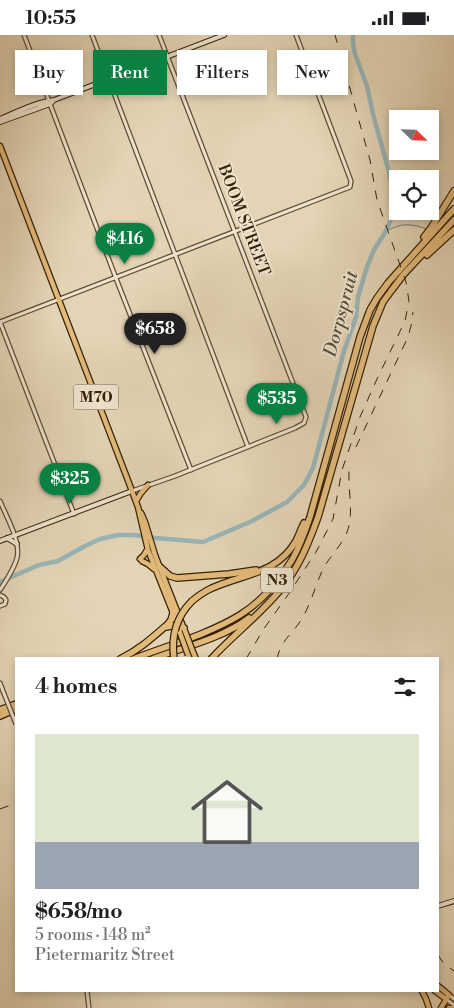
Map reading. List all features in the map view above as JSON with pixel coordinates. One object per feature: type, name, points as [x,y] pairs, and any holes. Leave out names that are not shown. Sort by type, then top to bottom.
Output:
[{"type":"highway","points":[[432,230],[454,191]]},
{"type":"highway","points":[[432,230],[454,209]]},
{"type":"highway","points":[[444,235],[454,220]]},
{"type":"highway","name":"N3","points":[[138,657],[214,628],[242,614],[271,589],[292,559],[310,517],[364,323],[377,298],[432,230]]},
{"type":"highway","points":[[444,235],[454,230]]},
{"type":"highway","name":"N3","points":[[158,657],[233,628],[261,608],[281,588],[294,571],[309,543],[318,517],[373,326],[394,291],[444,235]]},
{"type":"highway","points":[[174,657],[175,629],[183,611],[192,601],[207,590],[263,570],[276,563],[296,541],[307,514],[328,440],[335,426]]},
{"type":"highway","points":[[158,568],[177,578],[254,570],[281,555],[302,527]]},
{"type":"highway","points":[[212,657],[263,609],[282,589],[294,571]]},
{"type":"highway","points":[[124,657],[134,652],[160,631],[170,622],[173,613]]},
{"type":"highway","points":[[160,631],[177,625],[183,631]]},
{"type":"highway","points":[[0,710],[15,704]]},
{"type":"highway","points":[[0,716],[15,709]]},
{"type":"main road","points":[[168,57],[224,35]]},
{"type":"main road","points":[[0,121],[29,107],[51,102],[93,85]]},
{"type":"main road","name":"M70","points":[[0,146],[145,522],[177,625]]},
{"type":"main road","name":"M70","points":[[0,152],[59,301]]},
{"type":"main road","points":[[136,501],[148,485]]},
{"type":"main road","points":[[0,541],[132,491]]},
{"type":"main road","name":"M70","points":[[138,507],[147,546],[180,616],[189,657]]},
{"type":"main road","points":[[7,539],[17,543],[20,533]]},
{"type":"main road","points":[[147,546],[141,560],[158,568]]},
{"type":"main road","points":[[183,631],[195,657]]},
{"type":"main road","points":[[439,907],[454,901]]},
{"type":"main road","points":[[439,987],[448,997]]},
{"type":"main road","points":[[422,992],[428,1008]]},
{"type":"main road","points":[[437,992],[448,997]]},
{"type":"main road","points":[[441,1008],[448,997]]},
{"type":"main road","points":[[449,1008],[454,1007]]},
{"type":"street","points":[[24,35],[191,470]]},
{"type":"street","points":[[92,35],[98,50]]},
{"type":"street","name":"BOOM STREET","points":[[159,35],[305,414],[305,421],[302,425],[248,447]]},
{"type":"street","points":[[74,514],[0,322],[59,301],[351,186],[351,181],[296,35]]},
{"type":"street","points":[[115,95],[248,447],[132,491]]},
{"type":"street","points":[[0,501],[17,543],[17,556],[2,587],[2,596],[6,600],[5,604],[0,607]]},
{"type":"street","points":[[0,683],[15,721]]},
{"type":"street","points":[[86,992],[89,1008]]},
{"type":"street","points":[[448,997],[454,999]]},
{"type":"street","points":[[448,997],[454,1007]]},
{"type":"waterway","name":"Dorpspruit","points":[[0,582],[39,565],[58,561],[100,539],[118,535],[203,542],[252,521],[287,502],[304,485],[313,468],[344,351],[356,317],[358,297],[367,267],[374,250],[386,231],[395,205],[389,172],[367,86],[355,54],[353,35]]},
{"type":"waterway","points":[[386,231],[397,226],[406,225],[427,229]]},
{"type":"railway","points":[[247,657],[263,630],[316,552],[333,519],[342,470],[360,417],[405,321],[409,301],[406,282],[377,200],[370,160],[335,35]]},
{"type":"railway","points":[[356,447],[408,337],[413,312]]},
{"type":"railway","points":[[278,657],[281,646],[306,611],[324,567],[347,532],[350,516],[350,463]]},
{"type":"railway","points":[[0,809],[15,803]]},
{"type":"railway","points":[[439,956],[444,964],[454,971]]}]
